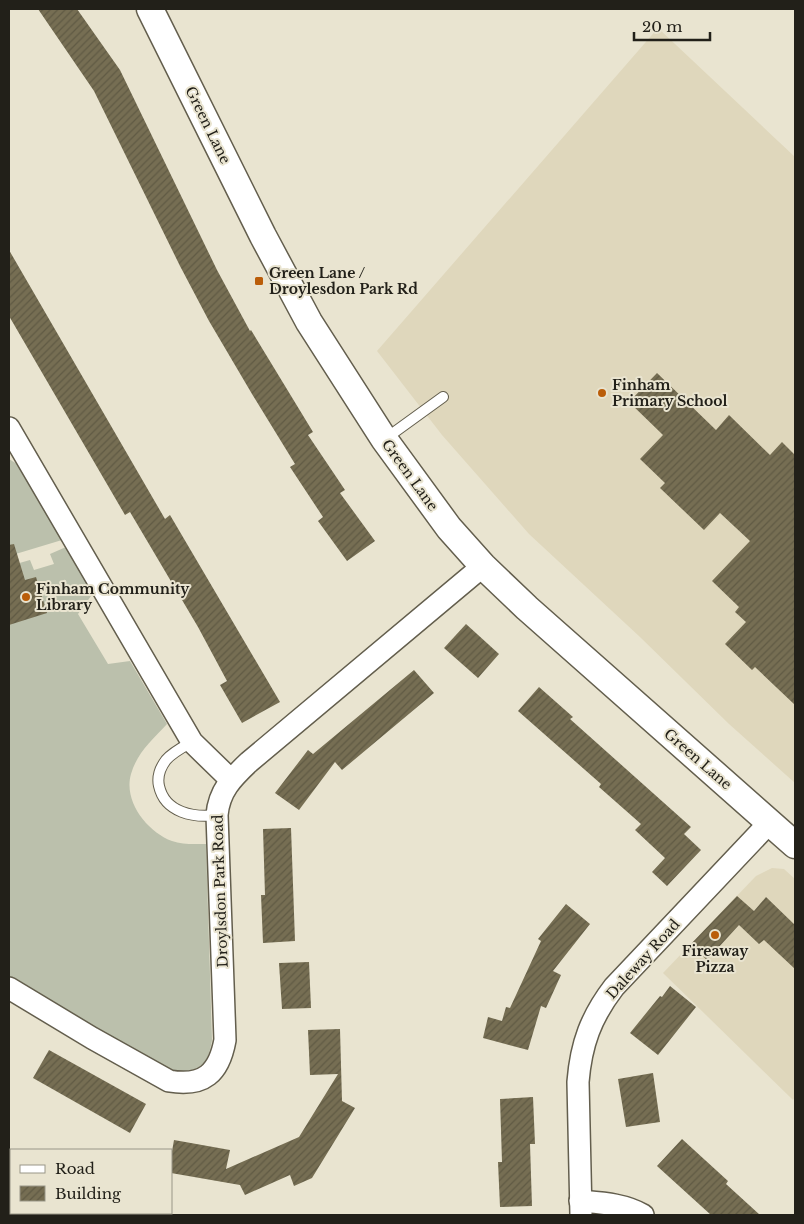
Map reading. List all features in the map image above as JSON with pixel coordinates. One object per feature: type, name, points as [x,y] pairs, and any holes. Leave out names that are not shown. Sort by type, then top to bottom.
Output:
[{"type":"street","name":"Green Lane","points":[[150,9],[263,236],[309,322],[384,439],[449,528],[483,566],[527,608],[784,832]]},
{"type":"street","points":[[9,428],[192,742],[230,779]]},
{"type":"street","name":"Droylsdon Park Road","points":[[9,988],[92,1038],[169,1081],[181,1083],[195,1081],[206,1076],[216,1068],[222,1057],[225,1040],[217,815],[220,796],[230,779],[256,756],[483,566]]},
{"type":"street","name":"Daleway Road","points":[[581,1208],[580,1064],[584,1042],[594,1018],[614,987],[784,832]]},
{"type":"street","points":[[581,1208],[606,1203],[637,1211],[644,1215]]},
{"type":"lane","points":[[384,439],[443,397]]},
{"type":"lane","points":[[192,742],[166,760],[159,775],[161,793],[165,801],[180,811],[197,816],[217,815]]},
{"type":"shaded area","name":"Finham Primary School","points":[[658,28],[795,157],[795,783],[729,724],[640,637],[529,534],[442,435],[377,351]]},
{"type":"shaded area","points":[[772,868],[784,869],[795,879],[795,1097],[793,1100],[663,973],[756,876]]},
{"type":"green space","points":[[9,459],[17,464],[22,471],[62,540],[9,556]]},
{"type":"green space","points":[[66,547],[92,592],[78,614],[108,664],[130,661],[167,724],[146,747],[134,766],[129,785],[134,805],[146,823],[163,837],[180,843],[206,844],[212,1040],[205,1061],[192,1071],[176,1074],[9,979],[9,566],[30,560],[34,570],[54,564],[50,554]]},
{"type":"building","points":[[38,9],[77,9],[120,70],[217,270],[250,331],[313,432],[308,435],[345,490],[340,493],[375,541],[347,561],[318,521],[323,517],[290,467],[295,464],[209,321],[94,91]]},
{"type":"building","points":[[9,250],[165,519],[170,515],[280,702],[242,723],[220,685],[227,681],[198,627],[130,512],[125,515],[9,316]]},
{"type":"building","points":[[657,373],[716,430],[729,415],[770,455],[782,442],[795,455],[795,705],[755,667],[752,670],[725,644],[746,622],[735,612],[739,607],[712,581],[750,541],[720,513],[704,530],[660,488],[665,483],[640,459],[663,435],[629,402]]},
{"type":"building","name":"Finham Community Library","points":[[14,544],[25,580],[36,577],[47,613],[9,625],[9,545]]},
{"type":"building","points":[[466,624],[499,654],[478,678],[444,648]]},
{"type":"building","points":[[414,670],[434,693],[342,770],[335,762],[299,810],[275,793],[308,750],[313,754]]},
{"type":"building","points":[[539,687],[573,717],[570,719],[691,827],[684,834],[701,850],[667,886],[652,872],[665,858],[635,830],[641,824],[599,787],[601,784],[518,711]]},
{"type":"building","points":[[291,828],[295,941],[263,943],[261,895],[265,895],[263,829]]},
{"type":"building","points":[[737,896],[754,911],[766,897],[795,925],[795,969],[764,940],[759,944],[739,925],[707,960],[690,945]]},
{"type":"building","points":[[566,904],[590,924],[553,971],[561,975],[546,1008],[541,1006],[528,1050],[483,1038],[488,1017],[502,1021],[506,1007],[510,1008],[541,941],[538,939]]},
{"type":"building","points":[[309,962],[311,1008],[282,1009],[279,963]]},
{"type":"building","points":[[670,986],[696,1007],[658,1055],[630,1033]]},
{"type":"building","points":[[340,1029],[342,1101],[355,1108],[312,1178],[294,1186],[290,1175],[245,1195],[240,1185],[172,1173],[174,1140],[230,1150],[226,1169],[299,1137],[338,1074],[310,1075],[308,1030]]},
{"type":"building","points":[[49,1050],[146,1104],[130,1133],[33,1078]]},
{"type":"building","points":[[653,1073],[660,1122],[626,1127],[618,1079]]},
{"type":"building","points":[[533,1097],[535,1144],[530,1144],[532,1206],[500,1207],[498,1162],[502,1162],[500,1099]]},
{"type":"building","points":[[682,1139],[728,1181],[726,1184],[760,1215],[711,1215],[657,1166]]},
{"type":"place","name":"Green Lane / Droylesdon Park Rd","points":[[259,281]]},
{"type":"place","name":"Finham Primary School","points":[[602,393]]},
{"type":"place","name":"Finham Community Library","points":[[26,597]]},
{"type":"place","name":"Fireaway Pizza","points":[[715,935]]}]
